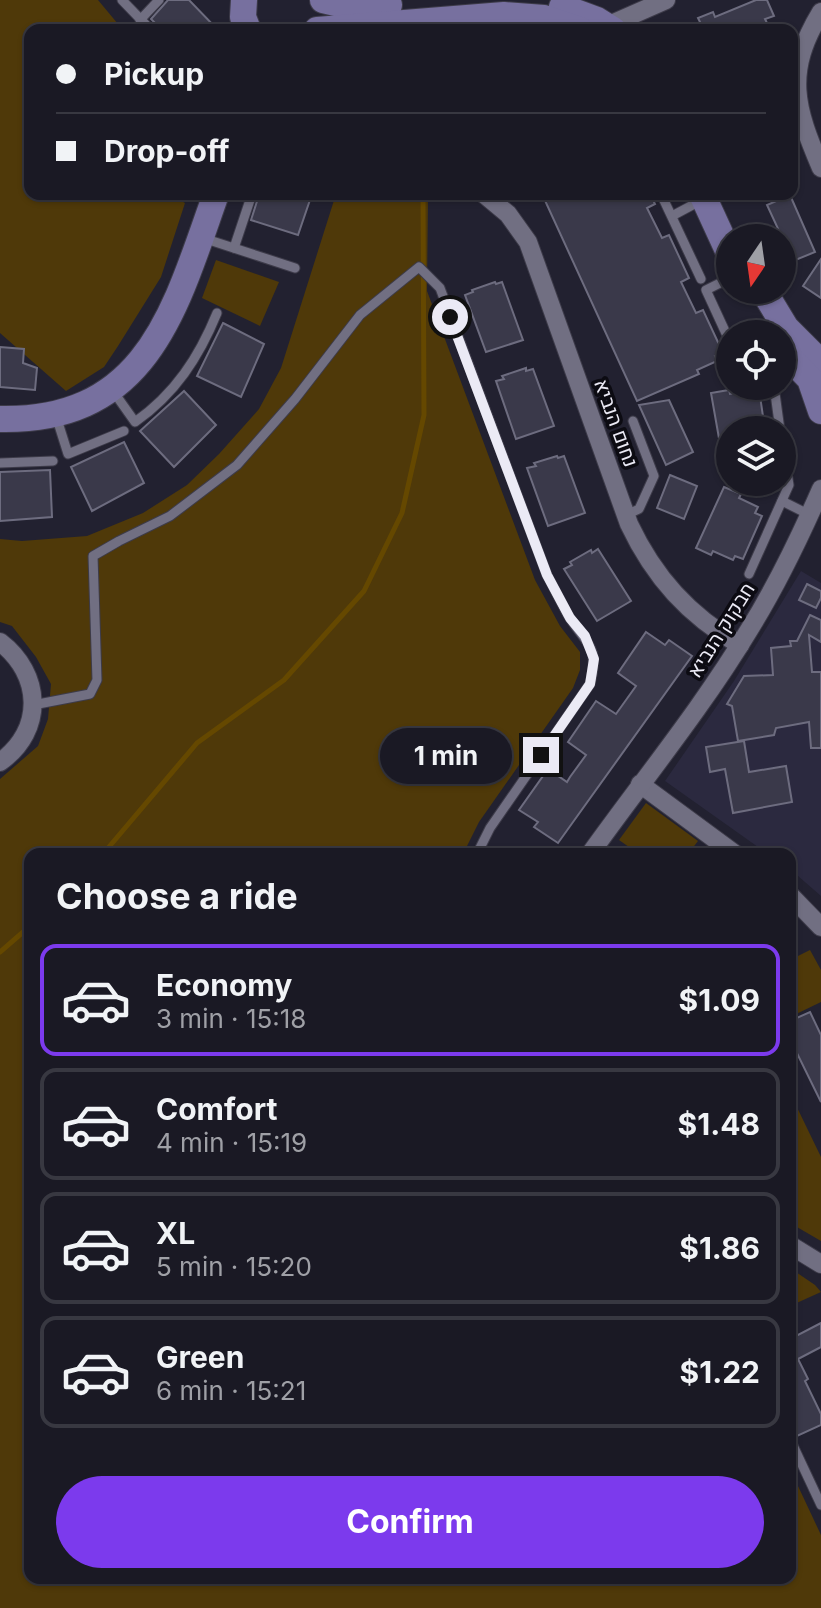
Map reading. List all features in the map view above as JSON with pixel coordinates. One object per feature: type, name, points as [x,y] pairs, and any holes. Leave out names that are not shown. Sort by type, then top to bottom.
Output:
[{"type":"street","points":[[310,24],[313,17],[311,0]]},
{"type":"street","points":[[323,0],[359,7],[464,0]]},
{"type":"street","points":[[618,24],[666,0]]},
{"type":"street","points":[[408,24],[575,11],[602,24]]},
{"type":"street","points":[[798,74],[802,51],[821,12]]},
{"type":"street","points":[[530,16],[559,24]]},
{"type":"street","points":[[798,99],[801,119],[821,168]]},
{"type":"street","points":[[0,419],[56,413],[92,400],[111,388],[144,357],[158,339],[179,298],[214,200]]},
{"type":"street","name":"נחום הנביא","points":[[491,200],[508,214],[528,242],[626,515],[643,552],[670,591],[708,625],[740,645]]},
{"type":"street","points":[[709,200],[718,224]]},
{"type":"street","points":[[711,200],[729,224]]},
{"type":"street","points":[[771,304],[786,328],[821,363]]},
{"type":"street","points":[[796,364],[810,379],[821,411]]},
{"type":"street","name":"חבקוק הנביא","points":[[594,848],[740,645],[780,575],[821,489]]},
{"type":"street","points":[[0,642],[18,657],[29,676],[32,711],[23,738],[0,762]]},
{"type":"street","points":[[640,784],[727,848]]},
{"type":"street","points":[[796,901],[820,924]]},
{"type":"street","points":[[796,1249],[821,1264]]},
{"type":"lane","points":[[122,0],[144,24]]},
{"type":"lane","points":[[140,20],[159,0]]},
{"type":"lane","points":[[234,248],[250,200]]},
{"type":"lane","points":[[664,200],[701,279]]},
{"type":"lane","points":[[672,216],[701,200]]},
{"type":"lane","points":[[200,237],[295,268]]},
{"type":"lane","points":[[32,711],[90,694],[97,680],[93,556],[170,516],[237,465],[295,399],[360,315],[419,267],[440,288],[547,575],[570,618],[585,636],[594,659],[590,684],[490,828],[480,848]]},
{"type":"lane","points":[[716,285],[706,290],[720,320]]},
{"type":"lane","points":[[111,388],[135,422],[167,396],[184,374],[217,313]]},
{"type":"lane","points":[[56,413],[68,454],[124,431]]},
{"type":"lane","points":[[626,515],[639,509],[654,476],[633,421]]},
{"type":"lane","points":[[0,463],[53,461]]},
{"type":"lane","points":[[749,574],[784,496]]},
{"type":"lane","points":[[782,501],[810,515]]},
{"type":"lane","points":[[796,1452],[821,1505]]},
{"type":"shaded area","points":[[0,0],[98,0],[118,24],[24,24],[24,200],[180,200],[185,203],[161,277],[104,367],[66,391],[0,333]]},
{"type":"shaded area","points":[[334,200],[428,200],[427,291],[535,580],[560,626],[580,652],[580,670],[573,688],[479,822],[466,848],[24,848],[24,1584],[796,1584],[796,1482],[821,1535],[821,1608],[0,1608],[0,779],[38,746],[48,719],[51,684],[36,657],[12,626],[0,622],[0,539],[22,541],[87,536],[143,513],[187,485],[219,454],[259,409],[281,368]]},
{"type":"shaded area","points":[[216,260],[279,282],[260,326],[202,298]]},
{"type":"shaded area","points":[[801,571],[821,583],[821,896],[796,874],[796,848],[760,848],[665,781],[734,681]]},
{"type":"shaded area","points":[[646,803],[698,841],[693,848],[630,848],[619,840]]},
{"type":"shaded area","points":[[810,950],[821,970],[821,1002],[796,1014],[796,957]]},
{"type":"shaded area","points":[[796,1105],[821,1157],[821,1241],[796,1226]]},
{"type":"shaded area","points":[[796,1272],[815,1285],[821,1292],[796,1303]]},
{"type":"building","points":[[168,0],[189,0],[212,24],[156,24],[151,19]]},
{"type":"building","points":[[756,0],[767,0],[774,16],[765,19],[765,24],[701,24],[698,18],[713,12],[715,17]]},
{"type":"building","points":[[257,200],[310,200],[298,235],[251,220]]},
{"type":"building","points":[[545,200],[653,200],[655,204],[647,208],[662,238],[669,235],[689,278],[681,282],[696,313],[703,310],[716,338],[716,361],[697,370],[699,374],[637,401]]},
{"type":"building","points":[[778,200],[792,200],[815,252],[796,260],[796,224],[776,224],[767,205]]},
{"type":"building","points":[[821,259],[821,298],[803,286]]},
{"type":"building","points":[[502,282],[523,340],[486,352],[465,295]]},
{"type":"building","points":[[223,323],[264,344],[241,397],[197,376]]},
{"type":"building","points":[[0,347],[24,349],[23,363],[37,368],[35,390],[0,387]]},
{"type":"building","points":[[526,368],[526,371],[533,369],[554,426],[516,439],[496,381]]},
{"type":"building","points":[[184,391],[216,425],[174,467],[140,431]]},
{"type":"building","points":[[716,392],[716,400],[761,400],[763,416],[716,416],[716,421],[711,393]]},
{"type":"building","points":[[669,400],[693,452],[666,465],[639,405]]},
{"type":"building","points":[[124,442],[144,483],[92,511],[71,467]]},
{"type":"building","points":[[564,456],[585,513],[548,526],[527,468]]},
{"type":"building","points":[[50,470],[52,517],[0,521],[0,472]]},
{"type":"building","points":[[670,475],[697,486],[684,519],[657,508]]},
{"type":"building","points":[[720,496],[740,496],[758,507],[755,513],[762,516],[743,559],[735,556],[733,560],[713,551],[711,555],[696,548]]},
{"type":"building","points":[[598,549],[631,601],[597,621],[564,569],[572,565],[570,562]]},
{"type":"building","points":[[807,584],[821,591],[816,608],[799,600]]},
{"type":"building","points":[[810,615],[821,620],[821,642],[809,635],[812,672],[821,672],[821,748],[811,748],[809,722],[776,728],[774,735],[738,741],[732,706],[727,704],[744,676],[773,675],[771,648],[791,646],[790,641],[797,641]]},
{"type":"building","points":[[646,632],[665,645],[669,640],[692,656],[558,843],[534,827],[538,822],[519,810],[548,769],[567,782],[586,755],[568,742],[596,701],[616,714],[636,686],[618,673]]},
{"type":"building","points":[[744,741],[749,772],[786,766],[792,802],[733,813],[725,769],[710,772],[706,747]]},
{"type":"building","points":[[810,1012],[821,1035],[821,1102],[796,1051],[796,1018]]},
{"type":"building","points":[[821,1323],[821,1347],[798,1359],[821,1414],[821,1425],[797,1436],[796,1434],[796,1336]]},
{"type":"waterway","points":[[108,848],[197,743],[284,680],[364,591],[402,513],[424,415],[423,200]]},
{"type":"waterway","points":[[0,952],[24,931]]},
{"type":"route","points":[[450,317],[547,575],[570,618],[592,648],[594,659],[590,684],[541,755]]}]
